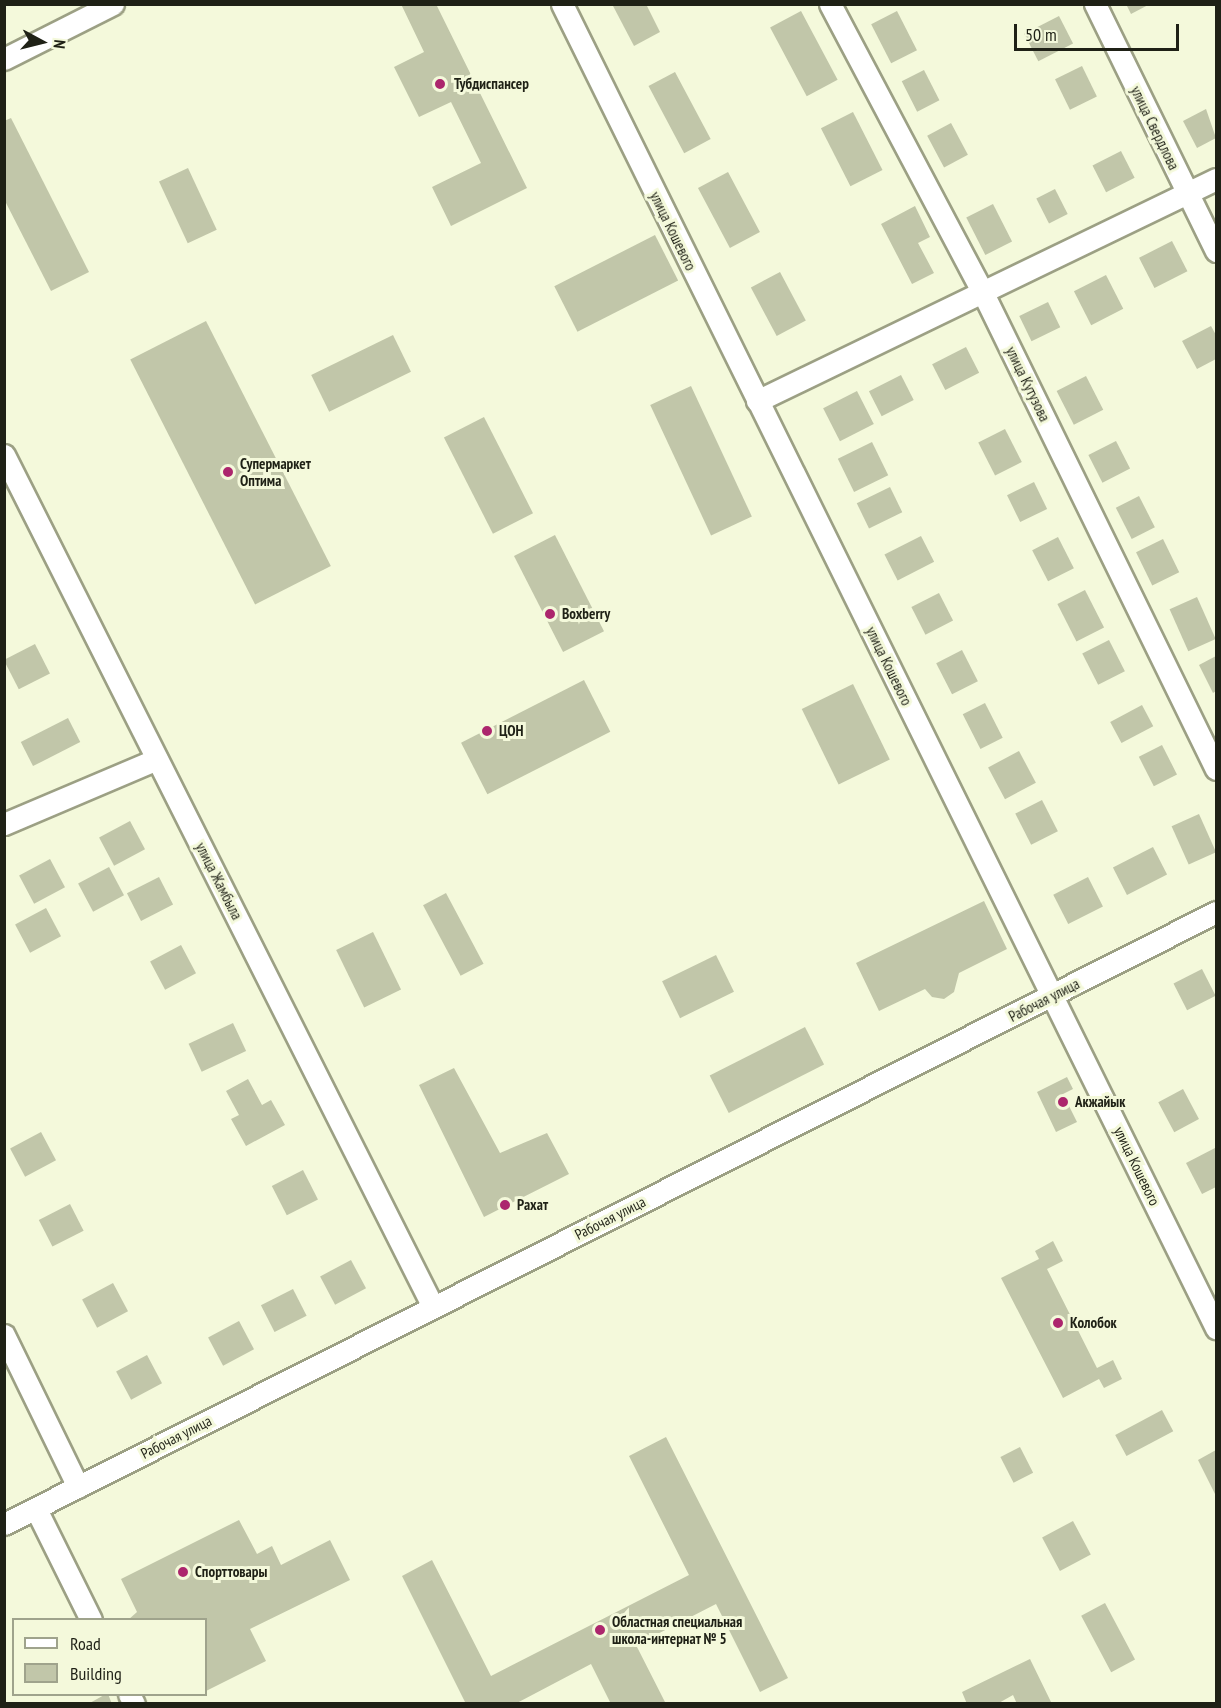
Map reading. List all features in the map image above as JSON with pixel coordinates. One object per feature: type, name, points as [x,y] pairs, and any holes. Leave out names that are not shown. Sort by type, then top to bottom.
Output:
[{"type":"street","points":[[4,59],[112,4]]},
{"type":"street","name":"улица Кошевого","points":[[562,4],[1216,1328]]},
{"type":"street","name":"улица Кутузова","points":[[830,4],[982,291],[1216,770]]},
{"type":"street","name":"улица Свердлова","points":[[1095,4],[1216,251]]},
{"type":"street","points":[[757,401],[1216,179]]},
{"type":"street","name":"улица Жамбыла","points":[[4,455],[433,1307]]},
{"type":"street","points":[[4,824],[157,759]]},
{"type":"street","name":"Рабочая улица","points":[[4,1524],[1216,912]]},
{"type":"street","points":[[4,1335],[78,1487]]},
{"type":"street","points":[[36,1509],[90,1618]]},
{"type":"building","points":[[401,4],[436,4],[527,188],[451,226],[432,187],[481,163],[451,102],[419,117],[394,67],[424,52]]},
{"type":"building","points":[[612,4],[646,4],[660,32],[634,46]]},
{"type":"building","points":[[1126,4],[1150,4],[1131,14]]},
{"type":"building","points":[[801,11],[838,80],[807,96],[770,27]]},
{"type":"building","points":[[897,11],[917,50],[891,63],[871,24]]},
{"type":"building","points":[[1059,16],[1073,44],[1038,61],[1024,34]]},
{"type":"building","points":[[1082,66],[1097,97],[1070,110],[1055,79]]},
{"type":"building","points":[[924,70],[939,100],[917,112],[902,81]]},
{"type":"building","points":[[675,72],[711,139],[684,153],[649,86]]},
{"type":"building","points":[[1206,109],[1216,138],[1197,148],[1183,121]]},
{"type":"building","points":[[853,112],[883,170],[850,186],[821,128]]},
{"type":"building","points":[[11,118],[89,272],[51,291],[4,199],[4,121]]},
{"type":"building","points":[[951,123],[968,155],[944,167],[927,136]]},
{"type":"building","points":[[1121,151],[1135,178],[1106,192],[1092,166]]},
{"type":"building","points":[[188,168],[217,230],[188,243],[159,182]]},
{"type":"building","points":[[728,172],[760,232],[730,248],[698,188]]},
{"type":"building","points":[[1055,189],[1068,214],[1049,223],[1036,199]]},
{"type":"building","points":[[993,204],[1012,241],[985,255],[966,218]]},
{"type":"building","points":[[915,206],[930,237],[918,243],[934,273],[912,284],[881,224]]},
{"type":"building","points":[[655,235],[678,280],[577,332],[554,286]]},
{"type":"building","points":[[1172,241],[1187,271],[1154,288],[1139,258]]},
{"type":"building","points":[[780,272],[806,321],[777,336],[751,287]]},
{"type":"building","points":[[1106,275],[1123,309],[1091,325],[1074,291]]},
{"type":"building","points":[[1048,302],[1060,327],[1032,341],[1019,316]]},
{"type":"building","points":[[206,321],[331,566],[255,605],[130,360]]},
{"type":"building","points":[[1211,326],[1216,335],[1216,359],[1197,369],[1182,341]]},
{"type":"building","points":[[393,335],[411,372],[329,412],[311,375]]},
{"type":"building","points":[[966,347],[979,373],[945,390],[932,364]]},
{"type":"building","points":[[901,375],[914,400],[882,416],[869,391]]},
{"type":"building","points":[[1086,376],[1103,410],[1074,425],[1057,391]]},
{"type":"building","points":[[691,386],[752,517],[711,536],[650,405]]},
{"type":"building","points":[[857,391],[874,424],[840,441],[823,408]]},
{"type":"building","points":[[484,417],[533,513],[493,534],[444,437]]},
{"type":"building","points":[[1005,429],[1022,462],[995,476],[978,443]]},
{"type":"building","points":[[1116,441],[1130,469],[1102,483],[1088,455]]},
{"type":"building","points":[[872,442],[888,475],[854,492],[838,459]]},
{"type":"building","points":[[1034,482],[1047,509],[1020,522],[1007,495]]},
{"type":"building","points":[[890,487],[902,512],[869,528],[857,503]]},
{"type":"building","points":[[1139,496],[1155,527],[1132,539],[1116,508]]},
{"type":"building","points":[[555,535],[604,631],[563,652],[514,556]]},
{"type":"building","points":[[921,536],[934,562],[898,580],[884,555]]},
{"type":"building","points":[[1058,537],[1074,568],[1048,581],[1032,550]]},
{"type":"building","points":[[1163,539],[1179,572],[1152,585],[1136,552]]},
{"type":"building","points":[[1085,590],[1104,627],[1076,641],[1057,604]]},
{"type":"building","points":[[939,593],[953,621],[925,635],[911,607]]},
{"type":"building","points":[[1197,597],[1216,639],[1188,651],[1170,609]]},
{"type":"building","points":[[1109,640],[1125,671],[1098,685],[1082,654]]},
{"type":"building","points":[[35,644],[50,673],[19,689],[4,660]]},
{"type":"building","points":[[962,650],[978,681],[952,694],[936,663]]},
{"type":"building","points":[[1216,656],[1216,691],[1213,693],[1199,665]]},
{"type":"building","points":[[584,680],[610,732],[487,794],[461,743]]},
{"type":"building","points":[[853,684],[890,759],[839,784],[802,709]]},
{"type":"building","points":[[985,703],[1003,738],[980,749],[963,714]]},
{"type":"building","points":[[1142,705],[1153,726],[1121,743],[1110,722]]},
{"type":"building","points":[[68,718],[80,742],[33,766],[21,742]]},
{"type":"building","points":[[1162,745],[1177,774],[1154,786],[1139,757]]},
{"type":"building","points":[[1019,751],[1036,783],[1005,799],[988,767]]},
{"type":"building","points":[[1042,800],[1058,831],[1031,845],[1015,814]]},
{"type":"building","points":[[1199,814],[1216,852],[1189,865],[1172,826]]},
{"type":"building","points":[[130,821],[145,849],[114,866],[99,837]]},
{"type":"building","points":[[1153,847],[1167,875],[1127,895],[1113,867]]},
{"type":"building","points":[[50,859],[65,887],[34,904],[19,875]]},
{"type":"building","points":[[109,867],[124,895],[93,912],[78,883]]},
{"type":"building","points":[[159,877],[173,905],[141,921],[127,893]]},
{"type":"building","points":[[1088,877],[1103,906],[1068,924],[1053,895]]},
{"type":"building","points":[[446,893],[484,964],[461,976],[423,905]]},
{"type":"building","points":[[984,901],[1007,949],[959,973],[954,992],[944,999],[932,997],[925,989],[879,1011],[856,963]]},
{"type":"building","points":[[46,908],[61,936],[30,953],[15,924]]},
{"type":"building","points":[[373,932],[401,990],[364,1007],[336,950]]},
{"type":"building","points":[[181,945],[196,973],[165,990],[150,961]]},
{"type":"building","points":[[716,955],[734,992],[680,1018],[662,981]]},
{"type":"building","points":[[1202,969],[1216,996],[1187,1010],[1173,984]]},
{"type":"building","points":[[233,1023],[246,1051],[202,1072],[189,1044]]},
{"type":"building","points":[[805,1027],[824,1064],[729,1113],[710,1076]]},
{"type":"building","points":[[454,1068],[500,1153],[547,1133],[569,1174],[484,1217],[419,1085]]},
{"type":"building","points":[[1067,1077],[1073,1089],[1063,1094],[1077,1122],[1056,1132],[1037,1092]]},
{"type":"building","points":[[248,1079],[262,1105],[271,1100],[285,1125],[246,1146],[231,1119],[239,1115],[226,1091]]},
{"type":"building","points":[[1183,1089],[1199,1119],[1174,1132],[1158,1102]]},
{"type":"building","points":[[41,1132],[56,1160],[25,1177],[10,1148]]},
{"type":"building","points":[[1215,1148],[1216,1187],[1202,1194],[1186,1163]]},
{"type":"building","points":[[303,1170],[318,1199],[287,1215],[272,1186]]},
{"type":"building","points":[[70,1204],[84,1231],[52,1247],[39,1220]]},
{"type":"building","points":[[1053,1241],[1063,1261],[1047,1269],[1097,1368],[1113,1360],[1122,1379],[1104,1388],[1099,1379],[1063,1398],[1001,1278],[1039,1259],[1035,1251]]},
{"type":"building","points":[[351,1260],[366,1288],[335,1305],[320,1276]]},
{"type":"building","points":[[113,1283],[128,1311],[97,1328],[82,1299]]},
{"type":"building","points":[[293,1289],[307,1316],[275,1332],[261,1305]]},
{"type":"building","points":[[239,1321],[254,1349],[223,1366],[208,1337]]},
{"type":"building","points":[[147,1355],[162,1383],[131,1400],[116,1371]]},
{"type":"building","points":[[1162,1410],[1173,1431],[1126,1456],[1115,1435]]},
{"type":"building","points":[[666,1437],[788,1678],[760,1692],[716,1604],[636,1645],[666,1704],[611,1704],[591,1664],[515,1704],[466,1704],[402,1576],[432,1560],[491,1676],[689,1575],[629,1456]]},
{"type":"building","points":[[1020,1447],[1033,1473],[1014,1483],[1000,1457]]},
{"type":"building","points":[[1216,1450],[1216,1496],[1198,1460]]},
{"type":"building","points":[[239,1520],[257,1554],[272,1546],[281,1565],[330,1540],[350,1580],[250,1629],[266,1661],[207,1690],[207,1618],[130,1618],[137,1612],[121,1579]]},
{"type":"building","points":[[1073,1521],[1091,1555],[1060,1571],[1042,1537]]},
{"type":"building","points":[[1105,1603],[1135,1660],[1111,1672],[1081,1616]]},
{"type":"building","points":[[1030,1659],[1052,1704],[1017,1704],[1013,1695],[997,1704],[967,1704],[962,1692]]},
{"type":"building","points":[[102,1696],[109,1696],[112,1704],[88,1704]]},
{"type":"place","name":"Тубдиспансер","points":[[440,84]]},
{"type":"place","name":"Супермаркет Оптима","points":[[228,472]]},
{"type":"place","name":"Boxberry","points":[[550,614]]},
{"type":"place","name":"ЦОН","points":[[487,731]]},
{"type":"place","name":"Акжайык","points":[[1063,1102]]},
{"type":"place","name":"Рахат","points":[[505,1205]]},
{"type":"place","name":"Колобок","points":[[1058,1323]]},
{"type":"place","name":"Спорттовары","points":[[183,1572]]},
{"type":"place","name":"Областная специальная школа-интернат № 5","points":[[600,1630]]}]
